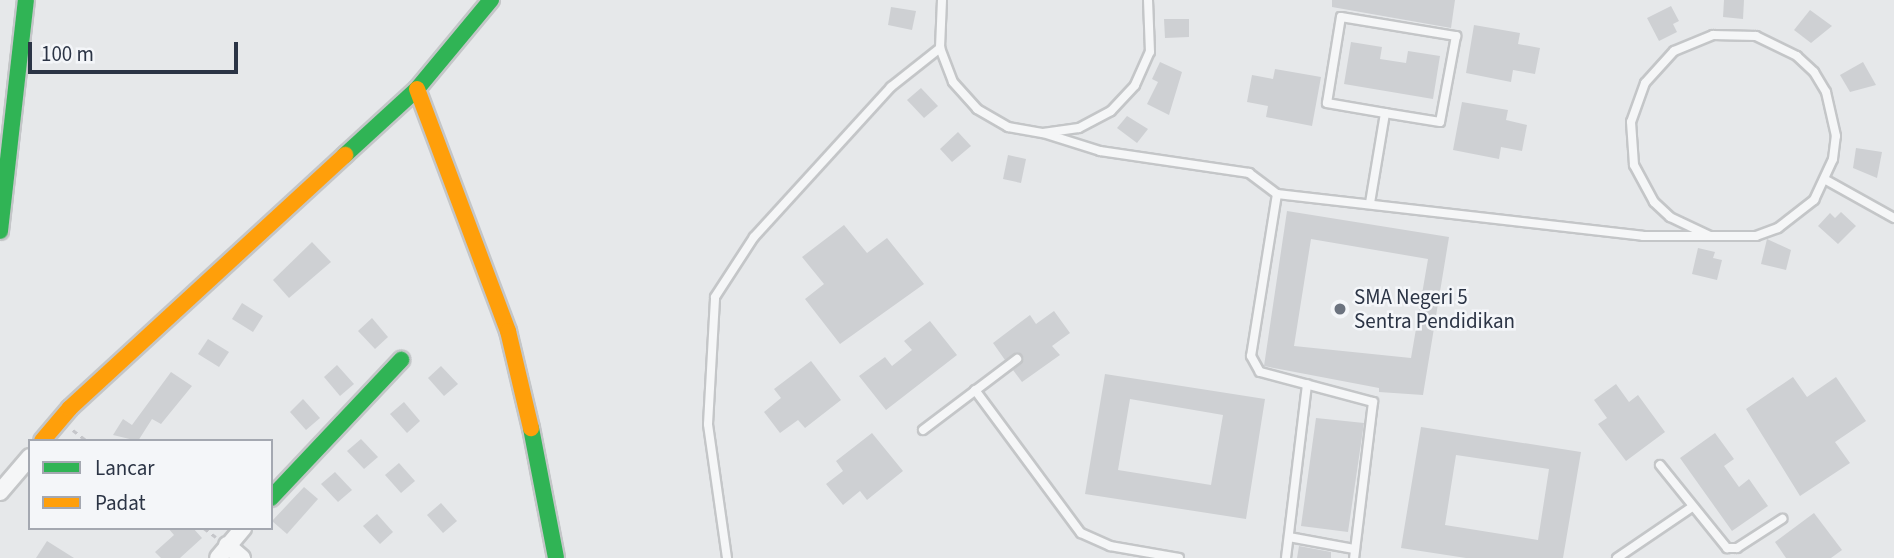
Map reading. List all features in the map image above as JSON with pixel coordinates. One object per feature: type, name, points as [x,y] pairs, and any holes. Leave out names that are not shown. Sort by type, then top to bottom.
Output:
[{"type":"street","points":[[0,231],[26,0]]},
{"type":"street","points":[[44,439],[70,408],[417,89],[491,0]]},
{"type":"street","points":[[417,89],[508,331],[548,496],[556,558]]},
{"type":"street","points":[[273,496],[401,360]]},
{"type":"street","points":[[0,492],[28,459]]},
{"type":"street","points":[[241,530],[223,552],[242,558]]},
{"type":"lane","points":[[943,0],[940,48],[953,82],[977,109],[1008,127],[1043,133],[1100,150],[1250,173],[1277,194],[1643,236],[1733,238],[1778,228],[1814,200],[1826,180],[1833,159],[1833,114],[1814,72],[1788,50],[1756,36],[1735,33],[1693,41],[1666,58],[1645,83],[1633,112],[1630,144],[1638,175],[1654,202],[1670,217],[1710,236]]},
{"type":"lane","points":[[1043,133],[1090,122],[1111,111],[1135,85],[1150,52],[1148,0]]},
{"type":"lane","points":[[1341,17],[1456,36],[1440,122],[1385,113],[1326,103],[1341,17]]},
{"type":"lane","points":[[727,558],[708,424],[715,297],[754,237],[891,87],[940,48]]},
{"type":"lane","points":[[1370,203],[1385,113]]},
{"type":"lane","points":[[1826,180],[1894,218]]},
{"type":"lane","points":[[1277,194],[1251,356],[1260,372],[1373,402],[1354,553],[1289,537]]},
{"type":"lane","points":[[923,430],[1017,359]]},
{"type":"lane","points":[[1286,558],[1307,384]]},
{"type":"lane","points":[[975,390],[1081,533],[1110,546],[1178,558]]},
{"type":"lane","points":[[1660,465],[1721,545],[1732,549],[1782,519]]},
{"type":"lane","points":[[1617,558],[1692,507]]},
{"type":"building","points":[[1332,0],[1455,0],[1451,28],[1332,7]]},
{"type":"building","points":[[1724,0],[1744,0],[1743,19],[1723,17]]},
{"type":"building","points":[[1671,6],[1679,21],[1673,24],[1677,32],[1659,41],[1647,18]]},
{"type":"building","points":[[891,7],[916,11],[912,30],[888,25]]},
{"type":"building","points":[[1810,10],[1832,26],[1811,43],[1794,30]]},
{"type":"building","points":[[1164,19],[1189,19],[1189,37],[1165,38]]},
{"type":"building","points":[[1474,25],[1520,33],[1518,44],[1540,48],[1535,74],[1513,70],[1511,82],[1466,73]]},
{"type":"building","points":[[1351,42],[1382,47],[1380,59],[1406,63],[1408,51],[1440,56],[1433,99],[1344,84]]},
{"type":"building","points":[[1160,62],[1182,72],[1169,115],[1147,104],[1158,82],[1152,79]]},
{"type":"building","points":[[1863,62],[1876,85],[1850,92],[1840,75]]},
{"type":"building","points":[[1275,69],[1321,77],[1312,126],[1266,117],[1268,106],[1247,102],[1252,75],[1273,79]]},
{"type":"building","points":[[921,88],[938,106],[924,118],[907,100]]},
{"type":"building","points":[[1462,102],[1508,110],[1506,120],[1527,125],[1522,151],[1501,147],[1499,159],[1453,150]]},
{"type":"building","points":[[1127,116],[1148,129],[1137,143],[1117,128]]},
{"type":"building","points":[[958,132],[971,146],[952,162],[940,149]]},
{"type":"building","points":[[1856,148],[1882,152],[1877,178],[1853,168]]},
{"type":"building","points":[[1008,155],[1026,159],[1021,183],[1003,179]]},
{"type":"building","points":[[1287,211],[1449,237],[1423,395],[1379,392],[1379,388],[1264,366]],"holes":[[[1311,239],[1428,259],[1411,358],[1294,346]]]},
{"type":"building","points":[[1841,212],[1856,226],[1838,244],[1818,226],[1830,213],[1835,218]]},
{"type":"building","points":[[844,225],[867,253],[887,238],[924,284],[840,344],[805,299],[824,284],[802,257]]},
{"type":"building","points":[[1767,239],[1791,250],[1786,270],[1761,264]]},
{"type":"building","points":[[312,242],[331,262],[289,298],[273,280]]},
{"type":"building","points":[[1698,248],[1715,252],[1713,258],[1722,260],[1717,280],[1692,274]]},
{"type":"building","points":[[242,303],[263,316],[253,332],[232,319]]},
{"type":"building","points":[[1054,311],[1070,333],[1052,346],[1060,355],[1022,382],[1013,370],[1023,356],[1016,353],[1005,360],[993,343],[1030,315],[1036,324]]},
{"type":"building","points":[[372,318],[388,337],[375,349],[358,331]]},
{"type":"building","points":[[930,321],[957,355],[886,410],[859,376],[885,357],[892,366],[912,350],[904,341]]},
{"type":"building","points":[[208,339],[229,352],[219,367],[198,354]]},
{"type":"building","points":[[811,361],[841,400],[805,428],[798,420],[780,433],[764,412],[781,398],[774,389]]},
{"type":"building","points":[[337,365],[354,384],[340,396],[324,377]]},
{"type":"building","points":[[441,366],[458,384],[444,396],[428,378]]},
{"type":"building","points":[[171,372],[192,386],[161,424],[152,419],[139,439],[113,435],[123,419],[132,425]]},
{"type":"building","points":[[1105,374],[1265,399],[1246,519],[1085,494]],"holes":[[[1130,399],[1223,415],[1211,485],[1118,470]]]},
{"type":"building","points":[[1793,377],[1807,397],[1836,377],[1866,421],[1835,442],[1850,463],[1800,496],[1746,409]]},
{"type":"building","points":[[1616,384],[1629,402],[1638,395],[1665,432],[1626,461],[1598,424],[1607,418],[1594,400]]},
{"type":"building","points":[[303,399],[320,418],[306,430],[290,412]]},
{"type":"building","points":[[404,402],[420,421],[407,433],[390,414]]},
{"type":"building","points":[[1316,418],[1364,423],[1348,532],[1301,526]]},
{"type":"building","points":[[1421,427],[1581,452],[1563,558],[1466,558],[1401,548]],"holes":[[[1456,455],[1549,469],[1538,540],[1445,525]]]},
{"type":"building","points":[[872,433],[903,471],[867,500],[860,491],[843,505],[826,484],[843,471],[836,461]]},
{"type":"building","points":[[1715,433],[1734,459],[1724,466],[1739,487],[1749,479],[1768,506],[1732,531],[1680,458]]},
{"type":"building","points":[[361,439],[378,457],[364,469],[347,451]]},
{"type":"building","points":[[399,463],[415,481],[401,493],[385,475]]},
{"type":"building","points":[[335,472],[352,490],[338,502],[321,484]]},
{"type":"building","points":[[304,487],[318,499],[287,534],[273,520]]},
{"type":"building","points":[[441,503],[457,521],[443,533],[427,515]]},
{"type":"building","points":[[1814,513],[1842,550],[1831,558],[1786,558],[1775,542]]},
{"type":"building","points":[[377,514],[393,532],[380,544],[363,526]]},
{"type":"building","points":[[170,530],[195,530],[202,538],[180,558],[161,558],[155,552],[174,535]]},
{"type":"building","points":[[47,541],[74,558],[36,558]]},
{"type":"building","points":[[1299,546],[1331,552],[1331,558],[1297,558]]},
{"type":"traffic: fast","points":[[0,231],[26,0]]},
{"type":"traffic: fast","points":[[345,155],[417,89],[491,0]]},
{"type":"traffic: fast","points":[[273,496],[401,360]]},
{"type":"traffic: fast","points":[[531,428],[556,558]]},
{"type":"traffic: slow","points":[[417,89],[508,331],[531,428]]},
{"type":"traffic: slow","points":[[44,439],[70,408],[345,155]]},
{"type":"place","name":"SMA Negeri 5 Sentra Pendidikan","points":[[1340,309]]}]
